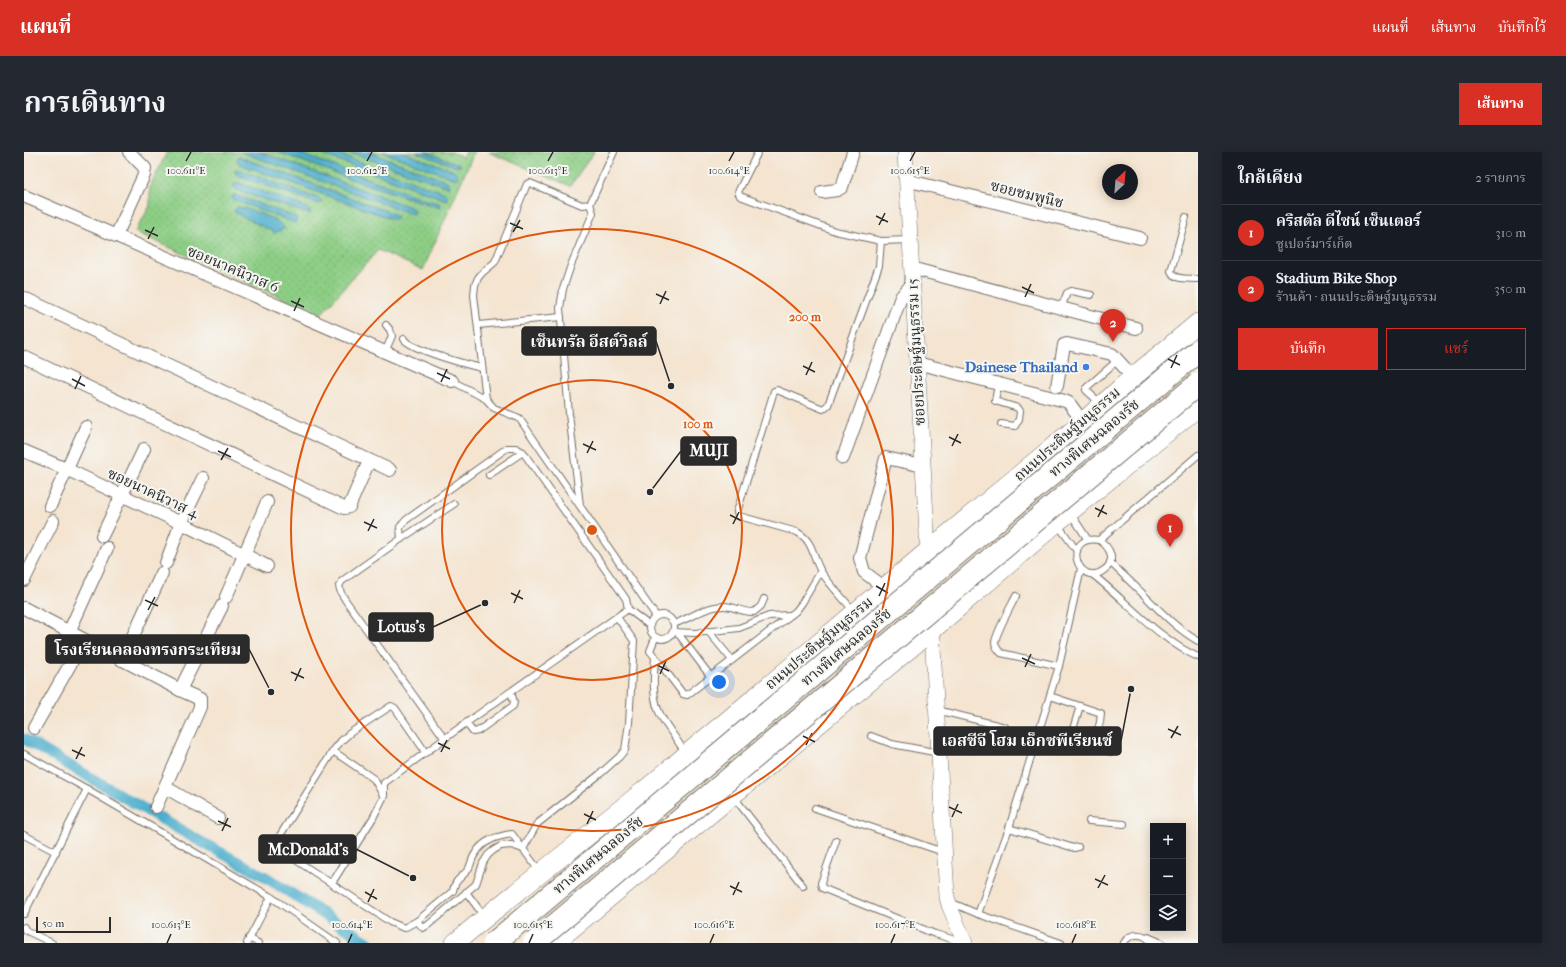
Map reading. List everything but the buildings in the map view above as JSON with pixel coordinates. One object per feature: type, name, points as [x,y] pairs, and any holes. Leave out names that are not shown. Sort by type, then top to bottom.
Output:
[{"type":"highway","name":"ทางพิเศษฉลองรัช","points":[[494,943],[1198,351]]},
{"type":"highway","name":"ทางพิเศษฉลองรัช","points":[[534,943],[1198,384]]},
{"type":"main road","name":"ถนนประดิษฐ์มนูธรรม","points":[[455,943],[485,917],[642,792],[1083,422],[1133,377],[1198,323]]},
{"type":"main road","points":[[554,943],[932,630],[1198,407]]},
{"type":"main road","points":[[642,792],[645,812],[650,824],[658,834],[668,839],[685,835]]},
{"type":"main road","points":[[607,820],[629,822],[641,828],[649,838],[651,844],[652,862]]},
{"type":"street","points":[[116,236],[144,175],[145,168],[129,152]]},
{"type":"street","points":[[822,192],[837,190],[842,187],[853,152]]},
{"type":"street","name":"ซอยประดิษฐ์มนูธรรม 15","points":[[905,152],[928,551]]},
{"type":"street","name":"ซอยชมพูนิช","points":[[906,180],[1140,238]]},
{"type":"street","name":"ซอยนาคนิวาส 6","points":[[24,196],[452,381]]},
{"type":"street","points":[[911,268],[1136,328]]},
{"type":"street","points":[[843,458],[901,297],[912,284]]},
{"type":"street","points":[[24,298],[390,470]]},
{"type":"street","points":[[1057,386],[1065,344],[1112,354],[1133,377]]},
{"type":"street","points":[[24,357],[344,508],[349,507],[369,461]]},
{"type":"street","points":[[917,363],[1069,403],[1083,422]]},
{"type":"street","points":[[50,506],[86,427]]},
{"type":"street","points":[[102,536],[144,449]]},
{"type":"street","name":"ซอยนาคนิวาส 4","points":[[24,451],[181,523],[267,566]]},
{"type":"street","points":[[885,588],[864,572],[860,558],[886,458],[923,466]]},
{"type":"street","points":[[122,660],[164,568],[181,523],[203,478]]},
{"type":"street","points":[[180,690],[245,556],[267,502]]},
{"type":"street","points":[[24,580],[53,521]]},
{"type":"street","points":[[69,632],[107,548]]},
{"type":"street","points":[[24,608],[201,701],[200,707],[156,807]]},
{"type":"street","points":[[932,630],[948,901],[965,943]]},
{"type":"street","points":[[34,728],[84,640]]},
{"type":"street","points":[[165,787],[218,818]]},
{"type":"lane","points":[[580,507],[560,303],[571,264],[593,213],[590,204],[614,152]]},
{"type":"lane","points":[[758,152],[738,192],[740,196],[835,231],[881,241],[910,240]]},
{"type":"lane","points":[[486,399],[474,295],[475,285],[482,272],[495,262],[527,184],[582,205],[590,204]]},
{"type":"lane","points":[[1186,217],[1171,271],[1173,275],[1180,278],[1198,279]]},
{"type":"lane","points":[[856,613],[836,592],[821,571],[808,539],[797,532],[739,516],[737,512],[774,391],[777,390],[823,409],[828,405],[879,266],[881,241]]},
{"type":"lane","points":[[1061,308],[1067,293],[1071,291],[1091,296]]},
{"type":"lane","points":[[478,325],[561,317]]},
{"type":"lane","points":[[385,352],[392,336],[386,325]]},
{"type":"lane","points":[[404,339],[409,344],[436,355],[456,362],[482,368]]},
{"type":"lane","points":[[1102,405],[1086,390],[1086,388],[1118,360]]},
{"type":"lane","points":[[452,381],[486,399],[494,408],[519,418],[656,616]]},
{"type":"lane","points":[[998,385],[995,401],[1018,408],[1020,411],[1015,426],[1001,424]]},
{"type":"lane","points":[[401,539],[400,527],[406,520],[507,448],[516,448],[523,452],[626,599],[628,609],[650,626]]},
{"type":"lane","points":[[489,475],[523,452]]},
{"type":"lane","points":[[1099,540],[1198,456]]},
{"type":"lane","points":[[444,740],[341,593],[339,586],[342,581],[454,504]]},
{"type":"lane","points":[[1064,518],[1088,540]]},
{"type":"lane","points":[[1064,518],[1077,551],[1076,561],[1081,569],[1087,573],[1101,573],[1106,569],[1110,562],[1110,550],[1107,545],[1099,540],[1088,540],[1083,542],[1077,551]]},
{"type":"lane","points":[[1110,562],[1144,594],[1159,612],[1186,635],[1198,642]]},
{"type":"lane","points":[[978,914],[1009,828],[1059,666],[1081,569]]},
{"type":"lane","points":[[655,638],[650,651],[685,695],[791,615],[802,603],[821,571]]},
{"type":"lane","points":[[1092,574],[1155,629],[1187,653],[1198,658]]},
{"type":"lane","points":[[1016,596],[995,642],[996,647],[1001,653],[1059,666]]},
{"type":"lane","points":[[674,624],[701,611],[719,606],[754,612],[758,609],[764,599]]},
{"type":"lane","points":[[332,883],[373,818],[384,796],[384,783],[466,723],[628,609]]},
{"type":"lane","points":[[710,677],[675,632],[674,624],[667,616],[656,616],[652,620],[650,626],[651,633],[655,638],[665,639],[675,632],[739,628],[769,616],[791,615]]},
{"type":"lane","points":[[523,849],[537,824],[610,765],[625,750],[629,722],[634,641],[617,617]]},
{"type":"lane","points":[[708,631],[732,660]]},
{"type":"lane","points":[[655,657],[654,693],[657,708],[660,716],[686,754]]},
{"type":"lane","points":[[466,723],[473,732],[478,731],[513,706],[514,702],[511,692]]},
{"type":"lane","points":[[1050,696],[1101,713],[1093,747]]},
{"type":"lane","points":[[425,753],[395,708],[392,706],[341,741],[333,751],[274,845],[397,925],[404,928],[417,921],[454,891],[454,883],[469,869],[475,853],[486,842],[499,836],[512,834],[541,872]]},
{"type":"lane","points":[[1070,739],[1080,706]]},
{"type":"lane","points":[[936,710],[1005,727]]},
{"type":"lane","points":[[1040,729],[1111,752]]},
{"type":"lane","points":[[871,736],[892,744],[939,753]]},
{"type":"lane","points":[[333,751],[374,779],[384,796]]},
{"type":"lane","points":[[24,754],[87,789],[271,897],[337,943]]},
{"type":"lane","points":[[24,914],[87,789]]},
{"type":"lane","points":[[733,795],[803,886]]},
{"type":"lane","points":[[816,808],[944,852]]},
{"type":"lane","points":[[1089,821],[1124,824]]},
{"type":"lane","points":[[1009,828],[1068,846],[1078,847]]},
{"type":"lane","points":[[24,835],[56,852]]},
{"type":"lane","points":[[836,841],[821,883],[822,888],[936,934],[965,943]]},
{"type":"lane","points":[[417,921],[423,928],[428,925],[476,884],[483,863],[488,855],[494,850],[501,846],[511,845],[523,849]]},
{"type":"lane","points":[[466,892],[485,917]]},
{"type":"lane","points":[[258,943],[248,941],[271,897]]},
{"type":"lane","points":[[948,901],[978,914],[1061,943]]},
{"type":"lane","points":[[24,927],[25,930],[52,943]]},
{"type":"lane","points":[[1124,943],[1127,938],[1139,934],[1162,943]]},
{"type":"lane","points":[[1144,936],[1151,943]]},
{"type":"green space","points":[[167,152],[241,152],[337,186],[412,208],[260,152],[278,152],[359,182],[440,208],[439,203],[426,200],[295,152],[316,152],[446,200],[447,195],[445,193],[332,152],[349,152],[449,187],[447,181],[369,152],[383,152],[456,179],[455,171],[402,152],[416,152],[457,167],[461,165],[426,152],[452,152],[463,157],[466,152],[474,152],[423,270],[378,250],[320,315],[135,232],[150,206],[150,186]],"holes":[[[240,157],[394,214],[396,216],[395,220],[242,165],[238,163],[237,158]],[[237,169],[319,199],[322,201],[319,204],[237,175],[235,171]],[[235,183],[239,183],[307,208],[310,210],[309,214],[235,189]]]},
{"type":"green space","points":[[488,152],[594,152],[570,186]]},
{"type":"water","points":[[241,152],[260,152],[412,208],[415,211],[412,214]]},
{"type":"water","points":[[278,152],[295,152],[426,200],[439,203],[441,208],[359,182]]},
{"type":"water","points":[[316,152],[332,152],[445,193],[447,195],[447,200]]},
{"type":"water","points":[[349,152],[369,152],[447,181],[449,183],[449,187]]},
{"type":"water","points":[[383,152],[402,152],[455,171],[458,176],[456,179]]},
{"type":"water","points":[[416,152],[426,152],[461,165],[457,167]]},
{"type":"water","points":[[240,157],[394,214],[397,218],[395,220],[242,165],[237,161],[237,158]]},
{"type":"water","points":[[237,169],[322,201],[319,204],[237,175],[235,172]]},
{"type":"water","points":[[235,183],[239,183],[307,208],[311,212],[309,214],[239,191],[233,186]]},
{"type":"water","points":[[233,195],[290,215],[297,219],[296,223],[232,199]]},
{"type":"water","points":[[239,207],[270,218],[285,228],[275,233],[234,212],[236,208]]},
{"type":"waterway","points":[[24,739],[196,839],[264,876],[369,943]]},
{"type":"place","name":"Stadium Bike Shop","points":[[1113,342]]},
{"type":"place","name":"Dainese Thailand","points":[[1086,367]]},
{"type":"place","name":"เซ็นทรัล อีสต์วิลล์","points":[[671,386]]},
{"type":"place","name":"MUJI","points":[[650,492]]},
{"type":"place","name":"คริสตัล ดีไซน์ เซ็นเตอร์","points":[[1170,547]]},
{"type":"place","name":"Lotus's","points":[[485,603]]},
{"type":"place","name":"เอสซีจี โฮม เอ็กซพีเรียนซ์","points":[[1131,689]]},
{"type":"place","name":"โรงเรียนคลองทรงกระเทียม","points":[[271,692]]},
{"type":"place","name":"McDonald's","points":[[413,878]]}]
